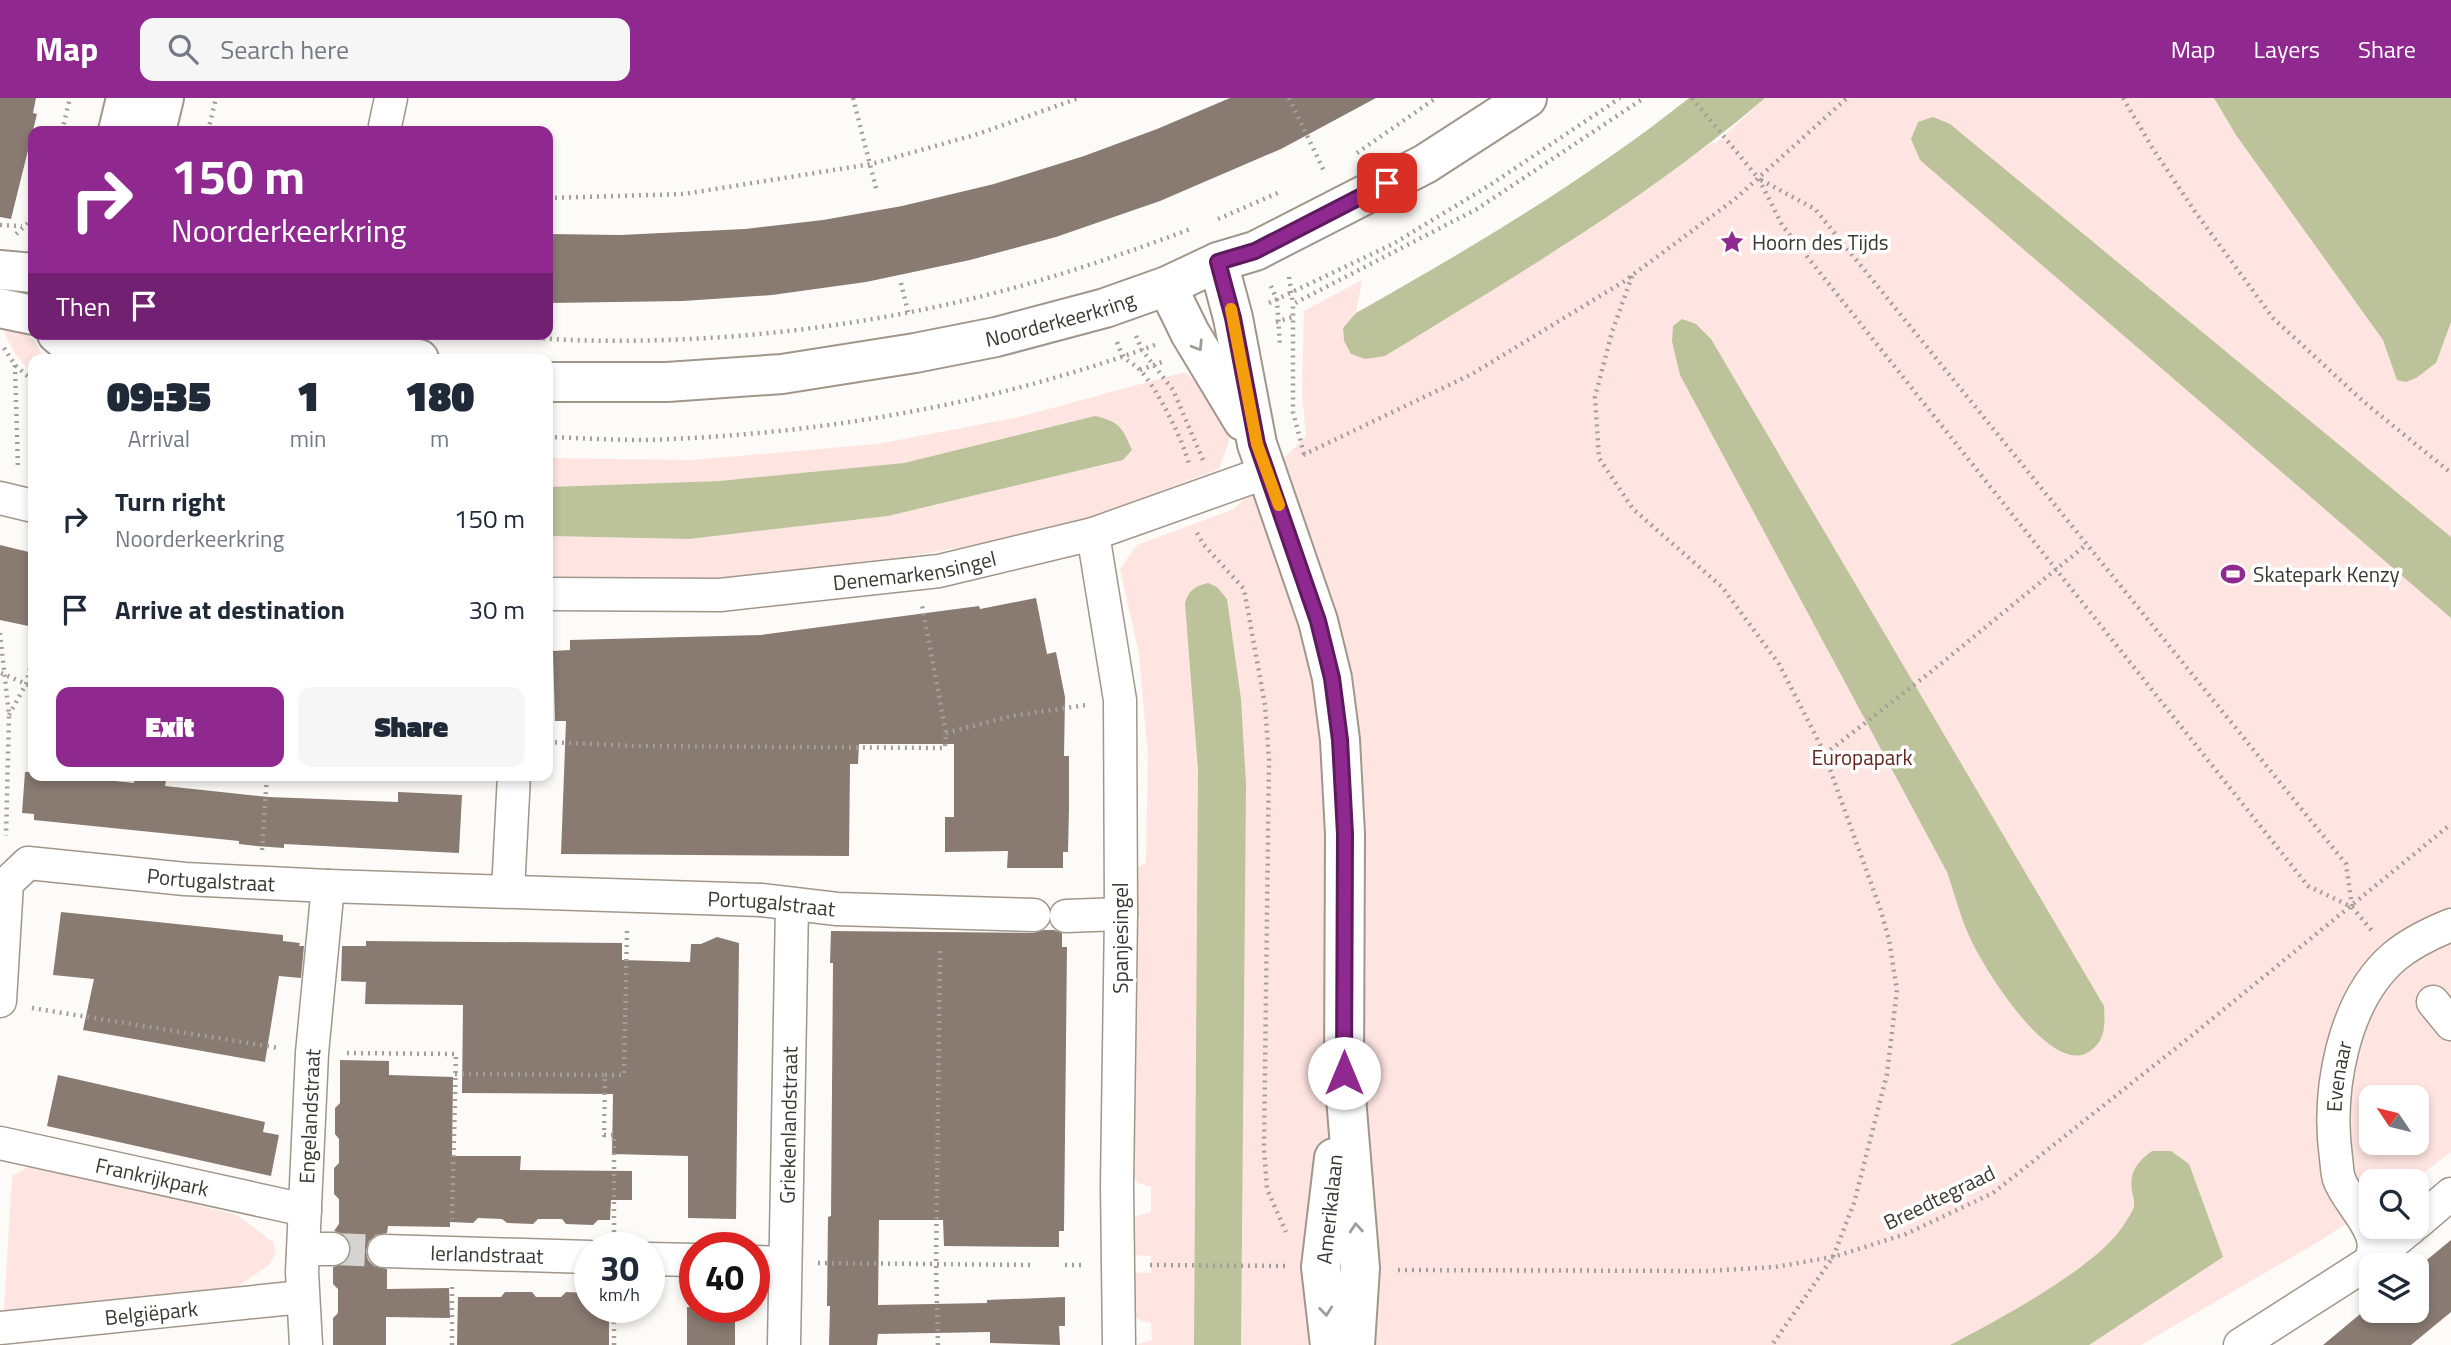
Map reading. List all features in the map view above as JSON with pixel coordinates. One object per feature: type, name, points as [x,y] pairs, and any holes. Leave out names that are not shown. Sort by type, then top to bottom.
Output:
[{"type":"street","points":[[119,126],[126,98]]},
{"type":"street","points":[[157,126],[164,98]]},
{"type":"street","name":"Noorderkeerkring","points":[[553,382],[667,382],[782,374],[996,337],[1105,308],[1167,286],[1218,262],[1255,251],[1425,164],[1527,98]]},
{"type":"street","name":"Amerikalaan","points":[[1218,262],[1233,318],[1262,458],[1318,621],[1332,678],[1340,740],[1345,834],[1344,1073],[1360,1268],[1355,1345]]},
{"type":"street","points":[[0,270],[28,273]]},
{"type":"street","name":"Amerikalaan","points":[[1167,286],[1190,333],[1262,458]]},
{"type":"street","points":[[0,308],[28,314]]},
{"type":"street","points":[[70,347],[104,348],[119,340]]},
{"type":"street","points":[[149,340],[224,354]]},
{"type":"street","points":[[292,340],[384,354]]},
{"type":"street","name":"Denemarkensingel","points":[[553,594],[720,595],[939,571],[1093,534],[1200,495],[1262,458]]},
{"type":"street","name":"Spanjesingel","points":[[1093,534],[1120,700],[1121,914],[1117,1185],[1119,1345]]},
{"type":"street","points":[[508,891],[514,781]]},
{"type":"street","name":"Portugalstraat","points":[[14,1004],[7,883],[29,863],[185,879],[261,883],[761,900],[837,909],[1034,915]]},
{"type":"street","name":"Engelandstraat","points":[[306,1345],[302,1297],[318,1249],[305,1210],[312,1053],[328,886]]},
{"type":"street","name":"Griekenlandstraat","points":[[784,1345],[792,905]]},
{"type":"street","points":[[1066,916],[1121,914]]},
{"type":"street","name":"Evenaar","points":[[2374,1253],[2374,1240],[2339,1180],[2333,1132],[2336,1079],[2352,1017],[2373,982],[2394,957],[2423,936],[2451,925]]},
{"type":"street","name":"Amerikalaan","points":[[1330,1345],[1321,1267],[1344,1073]]},
{"type":"street","name":"Frankrijkpark","points":[[0,1143],[305,1210]]},
{"type":"street","points":[[2429,1213],[2451,1194]]},
{"type":"street","points":[[2380,1253],[2397,1239]]},
{"type":"street","name":"Ierlandstraat","points":[[384,1251],[574,1257]]},
{"type":"street","points":[[770,1263],[785,1263]]},
{"type":"street","points":[[2240,1345],[2359,1269]]},
{"type":"street","name":"Belgiëpark","points":[[0,1328],[302,1297]]},
{"type":"path","points":[[62,126],[70,98]]},
{"type":"path","points":[[209,126],[216,98]]},
{"type":"path","points":[[853,98],[877,192]]},
{"type":"path","points":[[553,198],[684,194],[871,164],[978,134],[1079,98]]},
{"type":"path","points":[[1289,98],[1342,207]]},
{"type":"path","points":[[1351,157],[1436,98]]},
{"type":"path","points":[[1233,318],[1277,300],[1393,244],[1490,185],[1620,98]]},
{"type":"path","points":[[1308,468],[1293,412],[1293,304],[1476,209],[1644,98]]},
{"type":"path","points":[[1692,98],[1759,179],[1782,225],[2308,886],[2352,907],[2394,957]]},
{"type":"path","points":[[1262,458],[1304,455],[1472,374],[1632,276],[1759,179],[1847,98]]},
{"type":"path","points":[[2123,98],[2196,213],[2273,318],[2364,402],[2451,473]]},
{"type":"path","points":[[1324,172],[1332,167]]},
{"type":"path","points":[[1759,179],[1815,209],[2346,864],[2352,907]]},
{"type":"path","points":[[1211,222],[1288,188]]},
{"type":"path","points":[[0,225],[22,226],[28,222]]},
{"type":"path","name":"Noorderkeerkring","points":[[553,339],[664,340],[782,331],[908,312],[1016,287],[1091,265],[1199,226]]},
{"type":"path","points":[[1091,265],[1123,358],[1140,370],[1159,396],[1188,459],[1190,475],[1179,480],[1200,495]]},
{"type":"path","points":[[1632,276],[1612,332],[1595,397],[1599,458],[1633,509],[1722,587],[1779,664],[1825,754],[1881,911],[1897,990],[1887,1074],[1854,1203],[1833,1257],[1772,1345]]},
{"type":"path","points":[[901,283],[908,312]]},
{"type":"path","points":[[4,349],[15,365],[28,377]]},
{"type":"path","points":[[553,437],[643,440],[786,431],[934,407],[1038,384],[1142,350],[1173,390],[1197,443],[1200,495],[1198,538],[1244,589],[1265,705],[1269,760],[1264,1150],[1267,1189],[1289,1237]]},
{"type":"path","points":[[15,365],[17,502]]},
{"type":"path","points":[[1825,754],[1932,671],[2087,544]]},
{"type":"path","points":[[553,742],[635,746],[945,748],[946,733],[916,573]]},
{"type":"path","points":[[0,633],[2,674],[9,715],[5,821]]},
{"type":"path","points":[[2,674],[26,684]]},
{"type":"path","points":[[9,715],[28,676]]},
{"type":"path","points":[[946,733],[1012,716],[1120,700]]},
{"type":"path","points":[[261,883],[267,781]]},
{"type":"path","name":"Breedtegraad","points":[[1360,1268],[1706,1271],[1775,1267],[1833,1257],[1906,1234],[1993,1193],[2352,907],[2451,824]]},
{"type":"path","points":[[455,1074],[624,1075],[627,896]]},
{"type":"path","points":[[939,1345],[936,1265],[940,914]]},
{"type":"path","points":[[14,1004],[312,1053],[456,1054],[452,1345]]},
{"type":"path","points":[[605,1075],[604,1135],[614,1135],[614,1232]]},
{"type":"path","points":[[785,1263],[1031,1265]]},
{"type":"path","points":[[1169,1265],[1265,1266]]},
{"type":"path","points":[[614,1323],[614,1345]]},
{"type":"green space","name":"Europapark","points":[[1765,98],[2451,98],[2451,1152],[2429,1169],[2359,1169],[2359,1216],[2141,1345],[1135,1345],[1152,1340],[1151,1323],[1132,1315],[1129,1272],[1151,1273],[1151,1256],[1127,1255],[1129,1218],[1151,1212],[1151,1187],[1138,1183],[1128,1166],[1134,869],[1146,863],[1148,756],[1139,654],[1120,569],[1137,545],[1234,509],[1306,436],[1302,394],[1304,311],[1362,280],[1356,313],[1343,328],[1344,341],[1351,354],[1365,359],[1559,249],[1713,142],[1715,144]]},
{"type":"green space","points":[[1,325],[22,333],[28,340],[33,340],[42,354],[28,354],[28,368],[10,345]]},
{"type":"green space","points":[[1185,372],[1202,388],[1230,438],[1219,469],[1051,532],[869,563],[712,582],[553,581],[553,536],[689,539],[888,516],[1123,460],[1132,450],[1095,416],[904,463],[719,481],[553,487],[553,458],[691,460],[877,444],[1019,417]]},
{"type":"green space","points":[[33,1164],[237,1215],[273,1242],[276,1252],[269,1265],[237,1287],[31,1319],[4,1311],[12,1176]]},
{"type":"shaded area","points":[[1689,98],[1765,98],[1721,135],[1628,202],[1483,296],[1385,356],[1365,359],[1351,354],[1344,341],[1343,328],[1356,313],[1442,264],[1569,185]]},
{"type":"shaded area","points":[[2214,98],[2451,98],[2451,322],[2436,363],[2416,378],[2406,382],[2397,380],[2383,340],[2236,135]]},
{"type":"shaded area","points":[[1933,117],[1950,124],[2451,537],[2451,618],[1920,160],[1911,139],[1918,122]]},
{"type":"shaded area","points":[[1682,319],[1696,324],[1711,339],[2104,1006],[2101,1038],[2087,1053],[2072,1055],[2055,1048],[2038,1034],[2020,1016],[1979,956],[1947,872],[1680,375],[1672,341],[1673,326]]},
{"type":"shaded area","points":[[1095,416],[1115,423],[1132,450],[1123,460],[888,516],[689,539],[553,536],[553,487],[719,481],[904,463]]},
{"type":"shaded area","points":[[1208,583],[1217,587],[1227,599],[1241,699],[1246,784],[1241,1345],[1194,1345],[1198,770],[1185,603],[1193,589]]},
{"type":"shaded area","points":[[2152,1151],[2171,1151],[2189,1164],[2223,1257],[2089,1345],[1950,1345],[2069,1276],[2110,1242],[2134,1207],[2131,1184],[2135,1168]]},
{"type":"building","points":[[0,98],[36,98],[33,113],[37,114],[34,126],[28,126],[28,150],[11,219],[0,217]]},
{"type":"building","points":[[1230,98],[1376,98],[1281,149],[1160,201],[1056,237],[970,260],[866,282],[772,295],[683,301],[553,303],[553,234],[620,235],[745,229],[823,220],[902,206],[994,184],[1084,156]]},
{"type":"building","points":[[0,545],[28,552],[28,626],[0,620]]},
{"type":"building","points":[[1036,598],[1047,654],[1056,652],[1065,697],[1064,756],[1069,756],[1069,808],[1068,852],[1063,852],[1063,868],[1007,868],[1008,851],[945,852],[945,817],[954,817],[954,744],[859,744],[858,764],[850,764],[849,856],[561,854],[566,721],[555,721],[553,651],[570,650],[570,640],[761,635],[979,606],[980,609]]},
{"type":"building","points":[[25,772],[28,772],[28,781],[166,781],[165,786],[269,797],[398,802],[398,792],[462,795],[459,853],[284,844],[284,848],[256,846],[239,844],[239,841],[34,820],[34,814],[22,813]]},
{"type":"building","points":[[61,912],[283,935],[283,941],[300,943],[299,946],[304,946],[301,978],[279,976],[265,1062],[83,1030],[94,979],[53,975]]},
{"type":"building","points":[[1044,930],[1062,933],[1062,947],[1067,947],[1064,1231],[1059,1231],[1059,1247],[944,1246],[943,1220],[879,1220],[878,1305],[987,1303],[987,1300],[1065,1297],[1065,1326],[1059,1326],[1060,1345],[990,1343],[990,1332],[878,1334],[877,1345],[829,1345],[830,1306],[827,1306],[828,1217],[831,1216],[831,931],[1033,933]]},
{"type":"building","points":[[717,937],[739,943],[736,1219],[688,1218],[688,1156],[612,1154],[613,1094],[462,1093],[463,1005],[365,1004],[366,982],[341,981],[342,946],[366,946],[366,941],[622,943],[622,960],[690,962],[691,944],[701,944]]},
{"type":"building","points":[[340,1060],[389,1061],[389,1075],[453,1077],[452,1156],[521,1156],[520,1170],[632,1171],[632,1200],[611,1200],[610,1220],[598,1220],[593,1225],[566,1224],[562,1219],[538,1219],[533,1224],[478,1218],[473,1223],[450,1222],[450,1227],[388,1226],[387,1233],[376,1235],[369,1241],[366,1251],[368,1260],[374,1266],[387,1269],[387,1289],[449,1288],[450,1318],[386,1317],[386,1345],[333,1345],[333,1318],[338,1313],[338,1289],[333,1284],[333,1267],[343,1264],[349,1258],[351,1250],[348,1239],[334,1231],[339,1224],[339,1199],[334,1194],[334,1168],[339,1163],[335,1108],[340,1103]]},
{"type":"building","points":[[58,1075],[265,1122],[263,1132],[279,1135],[271,1176],[47,1126]]},
{"type":"building","points":[[2451,1240],[2451,1312],[2411,1345],[2323,1345],[2359,1315],[2359,1323],[2429,1323],[2429,1258]]},
{"type":"building","points":[[505,1292],[532,1292],[536,1297],[561,1297],[566,1292],[574,1292],[574,1323],[609,1323],[609,1345],[457,1345],[458,1297],[501,1297]]},
{"type":"building","points":[[687,1323],[735,1323],[735,1345],[687,1345]]},
{"type":"tunnel","points":[[333,1249],[384,1251]]},
{"type":"slow traffic","points":[[1231,309],[1257,444],[1279,505]]},
{"type":"place","name":"Hoorn des Tijds","points":[[1732,242]]},
{"type":"place","name":"Skatepark Kenzy","points":[[2233,574]]},
{"type":"route","points":[[1344,1073],[1345,834],[1340,740],[1332,678],[1318,621],[1257,444],[1233,318],[1218,262],[1255,251],[1387,183]]}]
